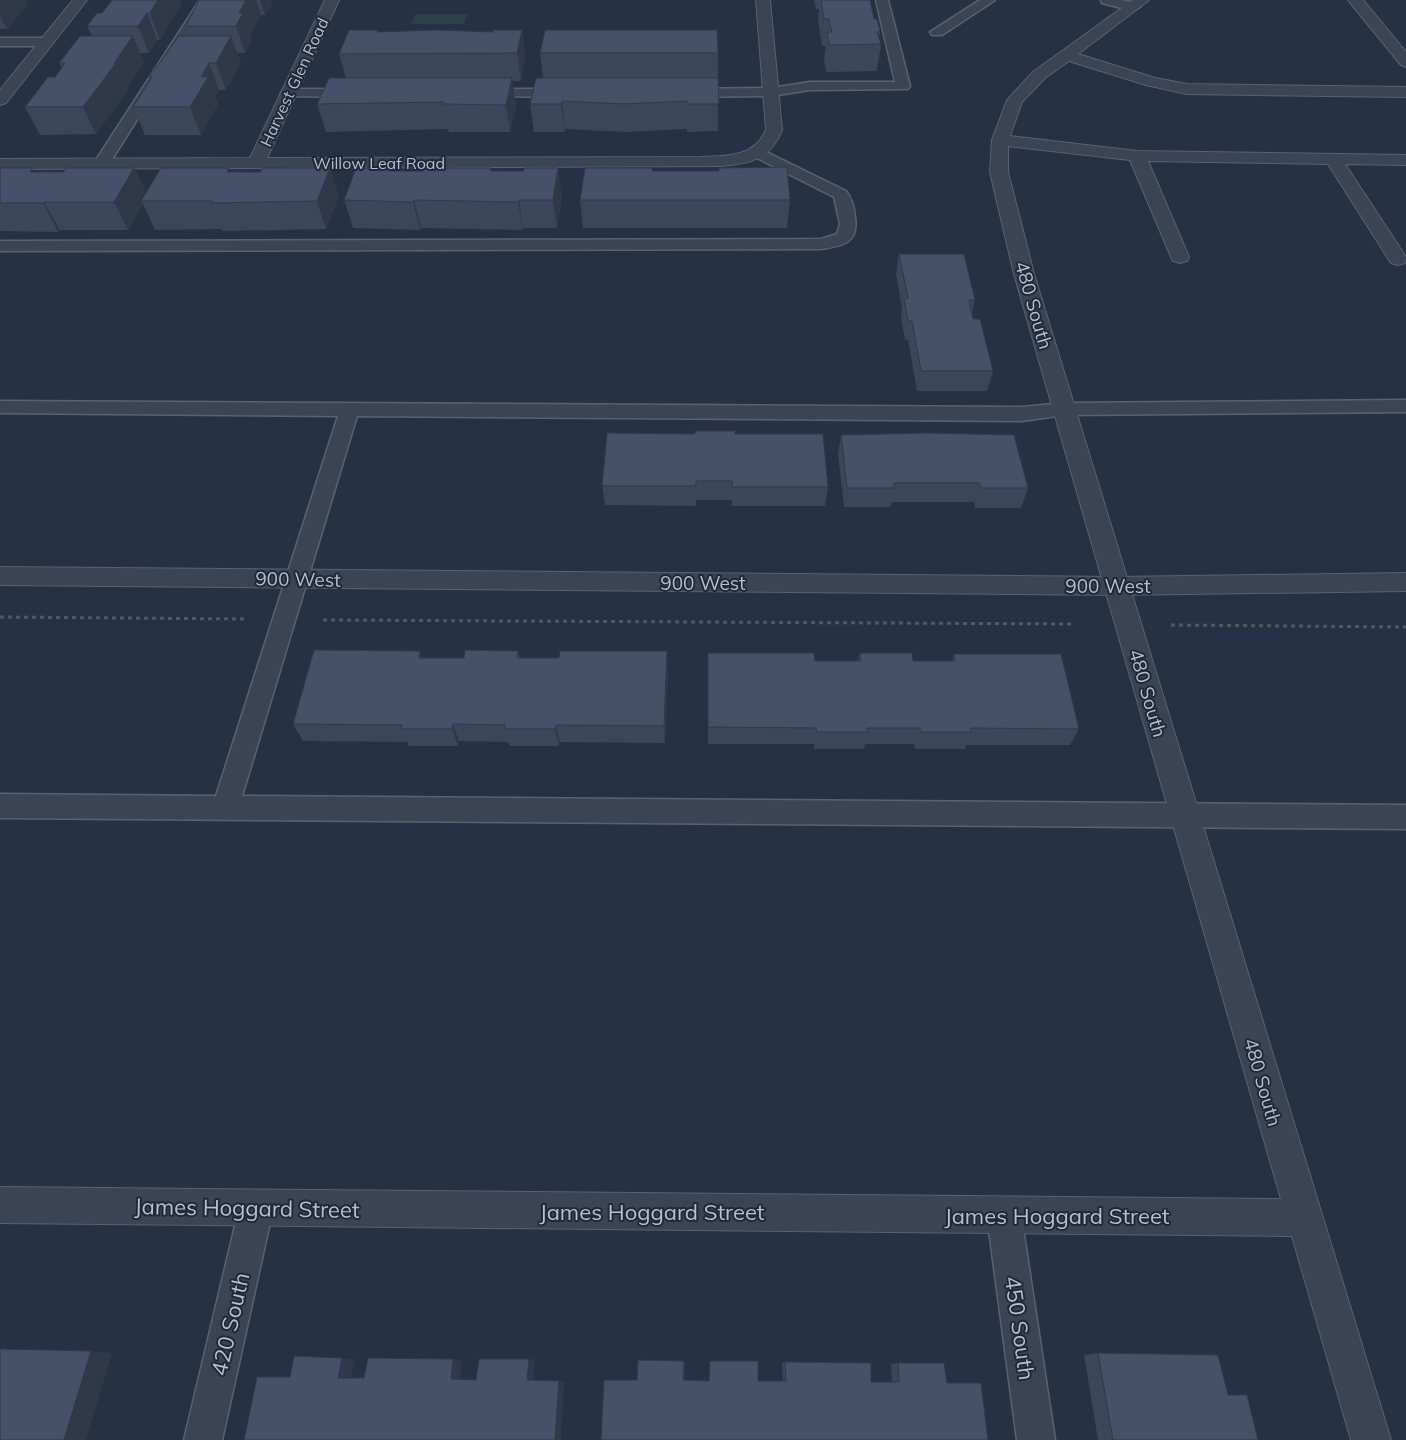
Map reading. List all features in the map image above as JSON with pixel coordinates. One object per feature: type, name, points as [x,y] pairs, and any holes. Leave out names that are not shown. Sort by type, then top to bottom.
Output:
[{"type":"street","points":[[0,100],[80,0]]},
{"type":"street","name":"Harvest Glen Road","points":[[256,163],[332,0]]},
{"type":"street","points":[[758,153],[769,144],[774,130],[763,0]]},
{"type":"street","points":[[1355,0],[1406,62]]},
{"type":"street","name":"480 South","points":[[1138,4],[1039,75],[1015,100],[1000,140],[999,172],[1024,274],[1303,1218],[1371,1440]]},
{"type":"street","points":[[1067,55],[1152,82],[1187,89],[1406,92]]},
{"type":"street","points":[[1000,140],[1137,156],[1406,160]]},
{"type":"street","name":"Willow Leaf Road","points":[[0,164],[699,162],[728,161],[758,153]]},
{"type":"street","points":[[1137,156],[1180,257]]},
{"type":"street","points":[[1333,159],[1398,259]]},
{"type":"street","name":"900 West","points":[[0,576],[1117,586],[1406,582]]},
{"type":"street","name":"James Hoggard Street","points":[[0,1205],[1303,1218]]},
{"type":"lane","points":[[102,164],[206,0]]},
{"type":"lane","points":[[674,93],[771,92],[810,86],[903,86],[882,0]]},
{"type":"lane","points":[[937,32],[990,0]]},
{"type":"lane","points":[[1108,0],[1138,4]]},
{"type":"lane","points":[[0,42],[46,42]]},
{"type":"lane","points":[[288,93],[375,93]]},
{"type":"lane","points":[[464,93],[584,93]]},
{"type":"lane","points":[[0,246],[821,244],[836,242],[844,238],[848,233],[849,226],[845,202],[840,194],[758,153]]},
{"type":"lane","points":[[0,407],[1012,414],[1064,409],[1406,406]]},
{"type":"lane","points":[[225,808],[350,408]]},
{"type":"lane","points":[[0,806],[1185,817],[1406,817]]},
{"type":"lane","name":"420 South","points":[[203,1440],[256,1209]]},
{"type":"lane","name":"450 South","points":[[1004,1215],[1036,1440]]},
{"type":"path","points":[[0,617],[1406,627]]},
{"type":"green space","points":[[415,14],[467,14],[464,24],[411,24]]},
{"type":"building","points":[[112,0],[158,0],[150,13],[147,13],[138,26],[87,26],[97,13],[102,13]]},
{"type":"building","points":[[199,0],[246,0],[239,13],[243,13],[236,26],[186,26]]},
{"type":"building","points":[[821,0],[870,0],[874,19],[877,19],[880,31],[877,32],[881,44],[829,45],[827,32],[832,32],[829,19],[824,19]]},
{"type":"building","points":[[349,30],[378,30],[377,32],[437,30],[493,32],[493,30],[522,30],[517,53],[339,54]]},
{"type":"building","points":[[545,30],[717,30],[718,53],[540,53]]},
{"type":"building","points":[[80,36],[133,36],[114,63],[116,63],[83,107],[25,107],[48,77],[55,77],[65,63],[59,63]]},
{"type":"building","points":[[179,36],[231,36],[216,63],[209,63],[201,77],[208,77],[190,107],[133,107],[152,77],[149,77]]},
{"type":"building","points":[[329,78],[512,78],[506,105],[443,104],[444,102],[317,104]]},
{"type":"building","points":[[536,78],[718,78],[719,104],[687,104],[687,101],[624,104],[562,101],[561,104],[530,104]]},
{"type":"building","points":[[787,167],[790,200],[580,200],[585,168],[719,171],[719,168]]},
{"type":"building","points":[[0,168],[33,168],[30,172],[64,172],[66,168],[134,168],[114,202],[0,203]]},
{"type":"building","points":[[161,168],[229,168],[227,172],[260,172],[262,168],[330,168],[317,201],[211,203],[212,201],[141,201]]},
{"type":"building","points":[[356,168],[390,168],[389,171],[423,171],[423,168],[491,168],[490,171],[524,171],[524,168],[558,168],[553,200],[519,200],[518,202],[414,200],[413,202],[344,200]]},
{"type":"building","points":[[899,254],[964,254],[975,300],[969,300],[973,319],[980,319],[993,371],[921,371],[912,321],[908,321],[904,299],[908,298]]},
{"type":"building","points":[[695,431],[735,431],[735,434],[823,434],[828,487],[732,487],[732,481],[696,481],[696,486],[602,486],[607,433],[695,434]]},
{"type":"building","points":[[927,433],[1014,435],[1028,488],[981,488],[979,483],[894,483],[894,488],[847,488],[841,435]]},
{"type":"building","points":[[314,650],[420,651],[419,658],[464,658],[465,650],[518,651],[517,658],[559,658],[560,651],[667,651],[664,726],[556,725],[555,729],[505,729],[505,725],[453,724],[452,729],[401,729],[402,725],[293,724]]},
{"type":"building","points":[[708,653],[814,653],[815,661],[861,661],[860,653],[912,653],[913,661],[955,661],[954,654],[1061,654],[1079,729],[971,728],[971,732],[920,732],[920,728],[867,728],[868,732],[817,732],[816,728],[708,727]]},
{"type":"building","points":[[0,1349],[91,1351],[64,1440],[0,1440]]},
{"type":"building","points":[[1098,1353],[1218,1355],[1228,1395],[1247,1395],[1258,1440],[1113,1440]]},
{"type":"building","points":[[294,1356],[342,1358],[338,1378],[364,1378],[368,1358],[453,1359],[451,1379],[476,1380],[479,1359],[529,1359],[527,1380],[559,1381],[555,1440],[244,1440],[257,1377],[290,1377]]},
{"type":"building","points":[[638,1360],[684,1361],[683,1380],[709,1381],[710,1361],[758,1361],[758,1381],[786,1381],[785,1362],[871,1363],[871,1382],[899,1382],[898,1363],[944,1363],[947,1383],[981,1383],[988,1440],[601,1440],[604,1380],[637,1380]]}]
